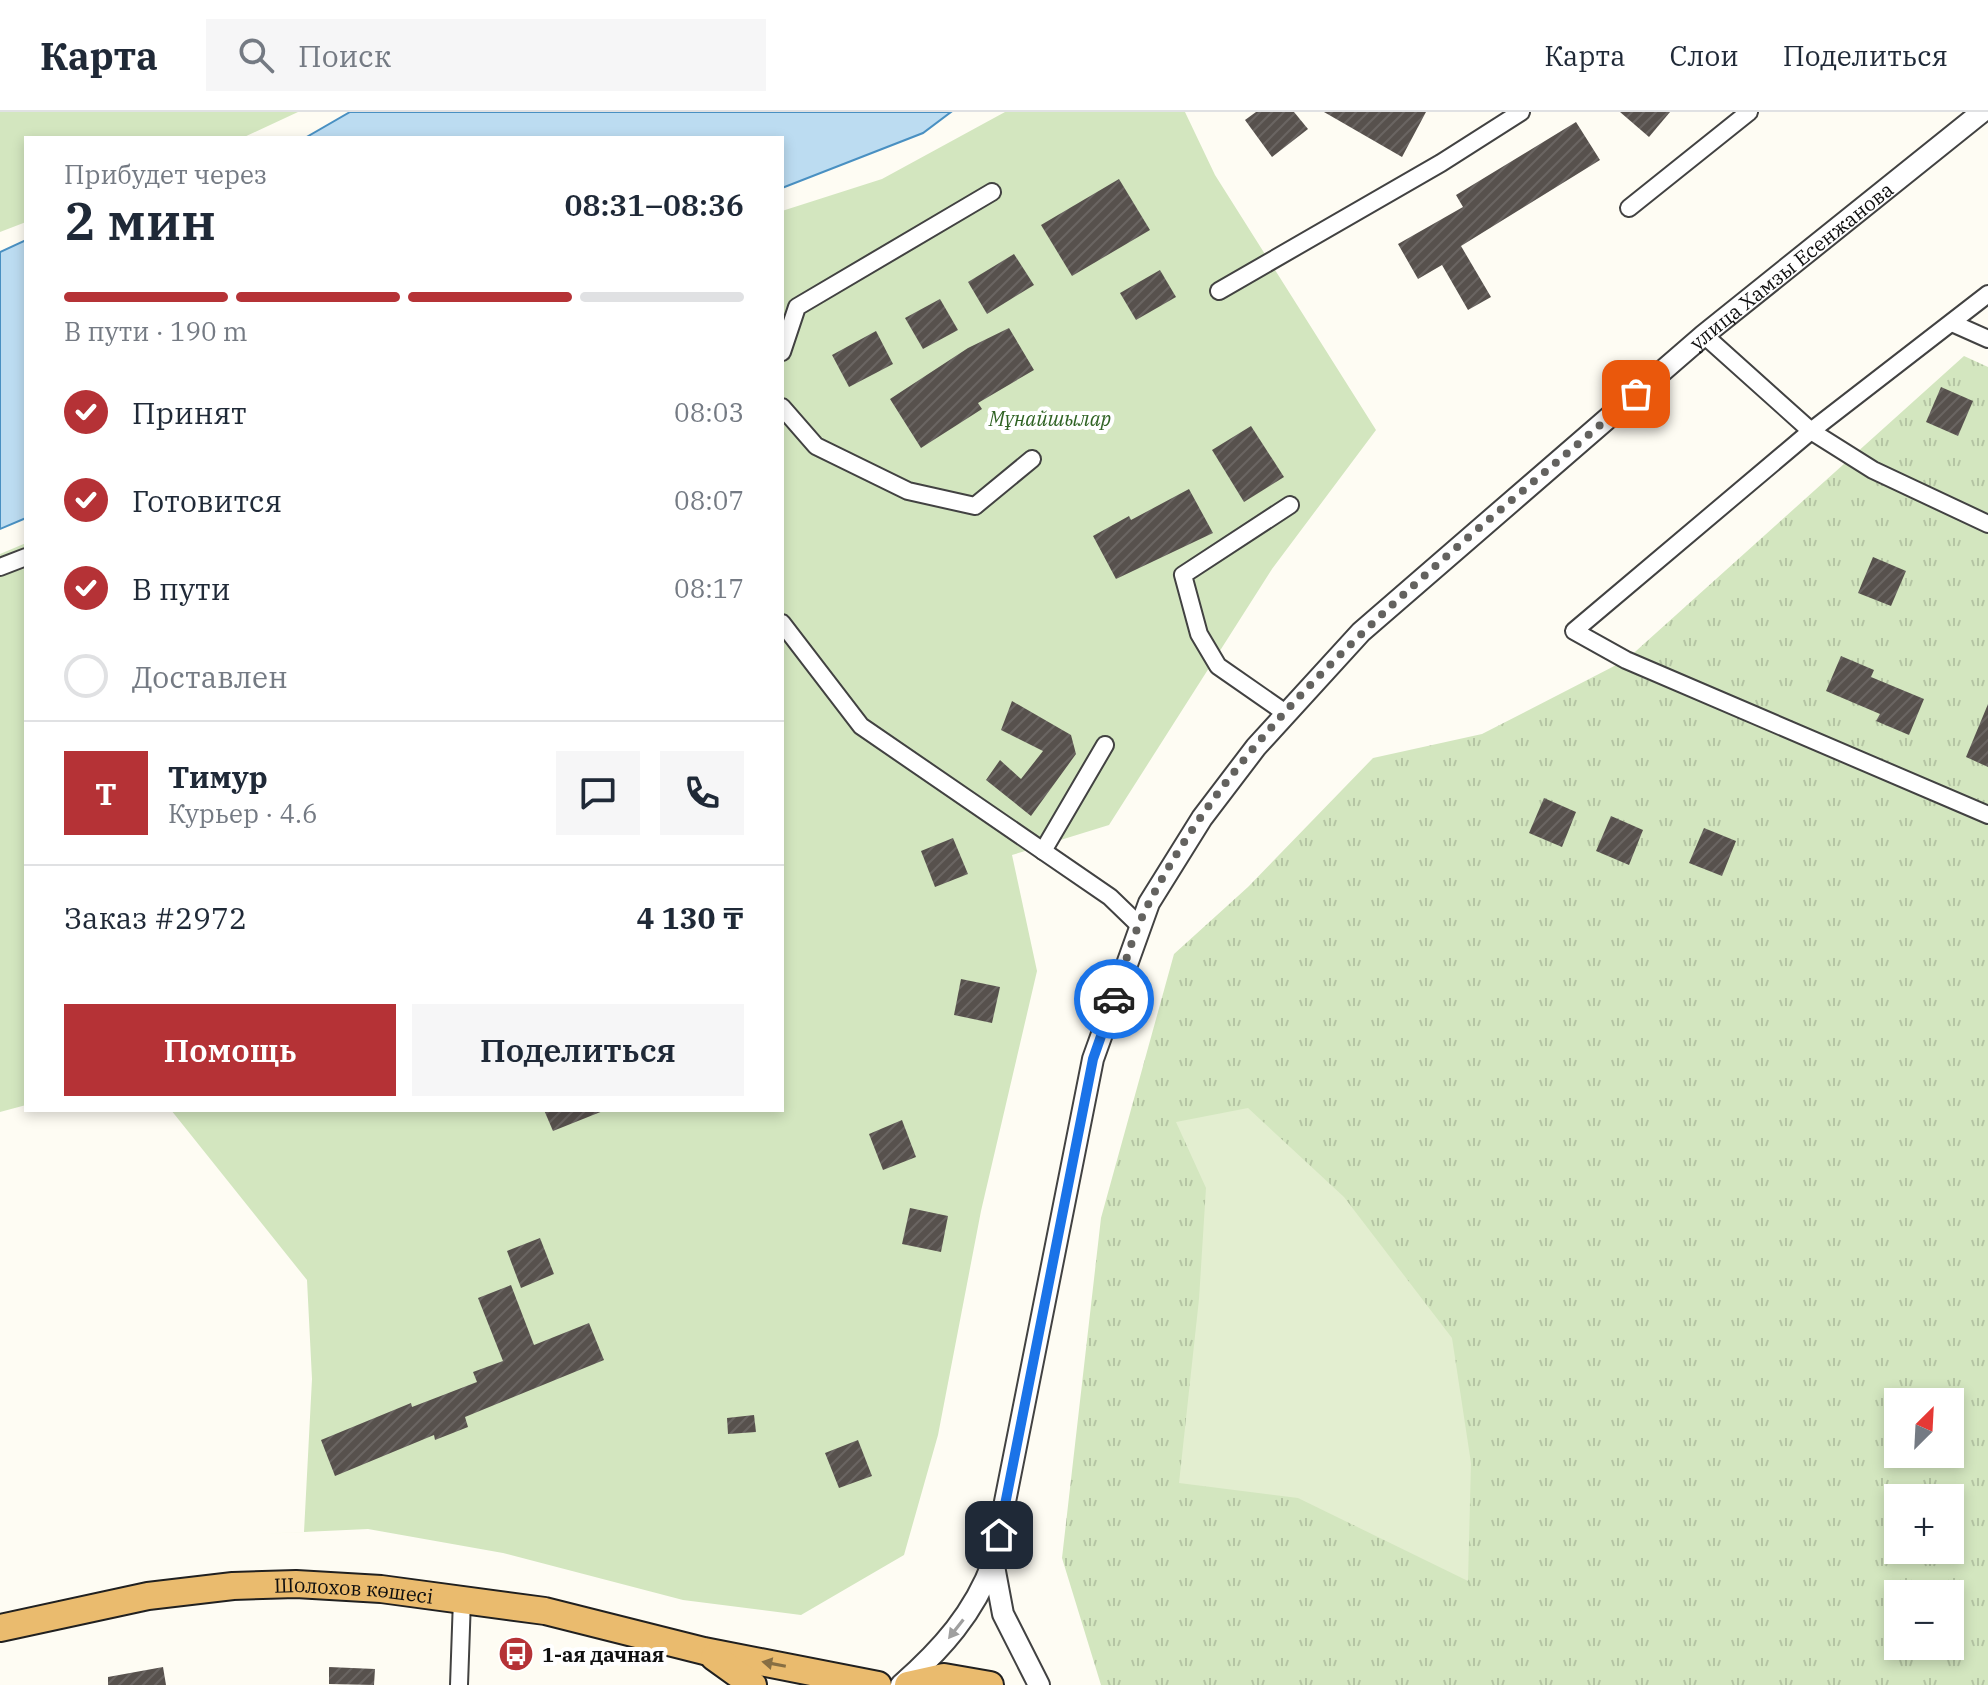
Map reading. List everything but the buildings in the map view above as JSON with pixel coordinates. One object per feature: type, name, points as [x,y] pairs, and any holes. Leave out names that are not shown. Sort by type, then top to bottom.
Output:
[{"type":"highway","name":"Шолохов көшесі","points":[[0,1628],[148,1596],[233,1586],[296,1584],[462,1599],[545,1611],[704,1651],[878,1685]]},
{"type":"highway","name":"Шолохов көшесі","points":[[704,1651],[753,1685]]},
{"type":"highway","points":[[908,1685],[944,1677],[990,1685]]},
{"type":"street","points":[[1219,291],[1441,163],[1521,112]]},
{"type":"street","points":[[1629,208],[1749,112]]},
{"type":"street","name":"улица Хамзы Есенжанова","points":[[993,1562],[1093,1059],[1149,903],[1202,818],[1287,714],[1361,632],[1704,335],[1982,112]]},
{"type":"street","points":[[784,346],[797,307],[992,192]]},
{"type":"street","points":[[1988,294],[1811,431],[1574,631],[1626,660],[1988,815]]},
{"type":"street","points":[[1952,323],[1988,339]]},
{"type":"street","points":[[1704,335],[1811,431],[1873,470],[1988,524]]},
{"type":"street","points":[[784,409],[816,446],[908,491],[975,506],[1032,459]]},
{"type":"street","points":[[1287,714],[1218,666],[1199,634],[1183,575],[1290,505]]},
{"type":"street","points":[[0,567],[24,558]]},
{"type":"street","points":[[784,626],[861,726],[1110,897],[1140,926]]},
{"type":"street","points":[[1043,851],[1105,745]]},
{"type":"street","points":[[901,1685],[930,1660],[973,1608],[993,1562]]},
{"type":"street","points":[[993,1562],[1003,1614],[1039,1685]]},
{"type":"street","points":[[459,1685],[462,1599]]},
{"type":"green space","points":[[0,112],[298,112],[246,136],[24,136],[24,223],[0,232]]},
{"type":"green space","name":"Мұнайшылар","points":[[1005,112],[1185,112],[1215,175],[1376,430],[1272,569],[1109,825],[1012,855],[1037,971],[981,1211],[938,1435],[904,1555],[801,1615],[683,1600],[503,1553],[368,1529],[304,1532],[312,1379],[307,1280],[173,1112],[784,1112],[784,210],[882,179]]},
{"type":"green space","points":[[1964,356],[1988,367],[1988,1685],[1101,1685],[1062,1558],[1101,1218],[1174,954],[1248,887],[1373,758],[1482,734],[1626,660]]},
{"type":"green space","points":[[24,544],[24,1106],[0,1112],[0,554]]},
{"type":"green space","points":[[1248,1108],[1344,1197],[1452,1338],[1471,1463],[1468,1581],[1298,1498],[1179,1483],[1199,1299],[1206,1188],[1176,1122]]},
{"type":"water","points":[[350,112],[951,112],[923,133],[784,187],[784,136],[308,136]]},
{"type":"water","points":[[24,241],[24,519],[0,529],[0,252]]},
{"type":"way so far","points":[[1114,999],[1149,903],[1202,818],[1256,747],[1361,632],[1636,394]]},
{"type":"place","name":"1-ая дачная","points":[[516,1654]]},
{"type":"route","points":[[999,1535],[1093,1059],[1114,999]]}]
